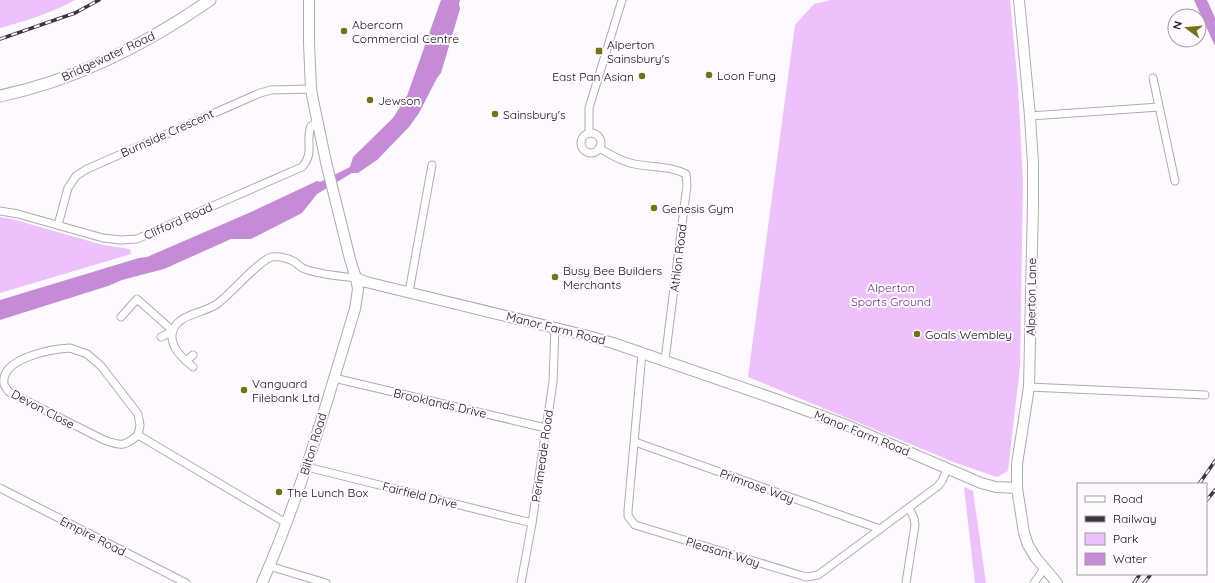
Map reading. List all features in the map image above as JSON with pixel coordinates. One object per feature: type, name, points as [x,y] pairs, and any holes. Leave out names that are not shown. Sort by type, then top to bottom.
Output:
[{"type":"main road","name":"Bridgewater Road","points":[[0,96],[52,82],[88,68],[142,42],[186,17],[210,0]]},
{"type":"street","points":[[193,367],[178,353],[173,345],[172,335],[175,326],[183,319],[216,306],[265,260],[272,257],[282,258],[292,261],[304,269],[356,278],[326,162],[311,89],[308,0]]},
{"type":"street","points":[[589,133],[589,108],[622,0]]},
{"type":"street","name":"Alperton Lane","points":[[1019,0],[1030,116],[1033,164],[1033,203],[1029,388],[1017,464],[1017,488],[1024,533],[1028,545],[1044,569],[1057,583]]},
{"type":"street","points":[[1153,78],[1174,181]]},
{"type":"street","name":"Burnside Crescent","points":[[58,225],[68,188],[76,176],[87,169],[260,93],[271,90],[311,89]]},
{"type":"street","points":[[1030,116],[1159,106]]},
{"type":"street","name":"Clifford Road","points":[[0,211],[18,214],[103,238],[121,240],[137,239],[302,167],[307,161],[309,154],[309,130],[311,126],[317,123]]},
{"type":"street","points":[[589,133],[595,134],[601,142],[599,148],[592,153],[588,153],[582,149],[580,141],[584,135],[589,133]]},
{"type":"street","name":"Athlon Road","points":[[599,148],[623,161],[678,170],[686,174],[687,185],[665,360]]},
{"type":"street","points":[[409,292],[432,165]]},
{"type":"street","name":"Manor Farm Road","points":[[356,278],[366,282],[556,327],[606,341],[665,360],[846,425],[981,483],[996,487],[1017,488]]},
{"type":"street","name":"Bilton Road","points":[[262,583],[307,467],[355,309],[358,289],[356,278]]},
{"type":"street","points":[[121,317],[137,299],[173,331]]},
{"type":"street","name":"Perimeade Road","points":[[521,583],[532,523],[553,382],[556,327]]},
{"type":"street","points":[[161,337],[173,331]]},
{"type":"street","name":"Devon Close","points":[[70,348],[87,354],[101,366],[138,414],[140,425],[138,435],[129,443],[118,445],[104,440],[9,392],[4,385],[3,376],[7,368],[14,362],[53,349],[70,348]]},
{"type":"street","name":"Pleasant Way","points":[[642,353],[628,511],[628,516],[634,525],[803,576],[819,579],[880,529],[938,486],[947,469]]},
{"type":"street","points":[[186,361],[193,355]]},
{"type":"street","name":"Brooklands Drive","points":[[334,378],[546,428]]},
{"type":"street","points":[[1029,388],[1205,395]]},
{"type":"street","points":[[138,435],[286,523]]},
{"type":"street","name":"Primrose Way","points":[[635,442],[880,529]]},
{"type":"street","name":"Fairfield Drive","points":[[307,467],[532,523]]},
{"type":"street","name":"Empire Road","points":[[0,488],[186,583]]},
{"type":"street","points":[[906,583],[916,525],[909,508]]},
{"type":"street","points":[[269,566],[326,583]]},
{"type":"street","points":[[1034,583],[1044,569]]},
{"type":"green space","points":[[0,0],[75,0],[57,9],[0,28]]},
{"type":"green space","name":"Alperton Sports Ground","points":[[831,0],[1010,0],[1018,87],[1023,182],[1020,366],[1008,471],[997,477],[956,463],[748,377],[795,25],[814,4]]},
{"type":"green space","points":[[0,217],[12,219],[103,245],[130,249],[131,254],[0,293]]},
{"type":"green space","points":[[964,487],[973,491],[986,583],[975,583]]},
{"type":"water","points":[[441,0],[460,0],[460,9],[441,73],[419,113],[409,127],[377,160],[358,173],[352,173],[317,194],[302,213],[251,239],[231,239],[164,269],[122,280],[108,286],[0,320],[0,300],[139,258],[147,257],[251,212],[317,181],[320,182],[350,167],[353,157],[393,118],[407,96]]},
{"type":"water","points":[[1194,0],[1207,0],[1215,18],[1215,46],[1207,28],[1207,8],[1198,8]]},
{"type":"railway","points":[[0,39],[75,13],[99,0]]},
{"type":"railway","points":[[1200,483],[1215,461]]},
{"type":"railway","points":[[1207,500],[1215,490]]},
{"type":"railway","points":[[1134,583],[1139,575]]},
{"type":"railway","points":[[1144,583],[1150,575]]},
{"type":"place","name":"Abercorn Commercial Centre","points":[[344,31]]},
{"type":"place","name":"Alperton Sainsbury's","points":[[599,51]]},
{"type":"place","name":"Loon Fung","points":[[709,75]]},
{"type":"place","name":"East Pan Asian","points":[[642,76]]},
{"type":"place","name":"Jewson","points":[[370,100]]},
{"type":"place","name":"Sainsbury's","points":[[495,114]]},
{"type":"place","name":"Genesis Gym","points":[[654,208]]},
{"type":"place","name":"Busy Bee Builders Merchants","points":[[555,277]]},
{"type":"place","name":"Goals Wembley","points":[[917,334]]},
{"type":"place","name":"Vanguard Filebank Ltd","points":[[244,390]]},
{"type":"place","name":"The Lunch Box","points":[[279,492]]}]
